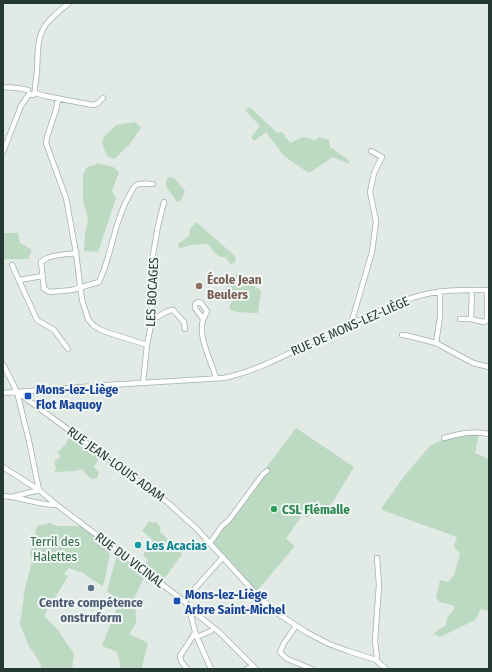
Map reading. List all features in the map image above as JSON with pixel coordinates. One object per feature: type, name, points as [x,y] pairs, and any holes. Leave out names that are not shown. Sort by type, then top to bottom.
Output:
[{"type":"street","points":[[34,90],[39,40],[43,30],[47,23],[69,3]]},
{"type":"street","points":[[3,87],[17,88],[28,92]]},
{"type":"street","points":[[3,152],[21,106],[30,88],[45,96],[94,105],[99,103],[103,98]]},
{"type":"street","points":[[58,99],[46,137],[46,143],[66,198],[76,253],[82,300],[88,319],[94,326],[103,331],[147,345]]},
{"type":"street","points":[[351,324],[372,252],[376,220],[370,192],[374,173],[382,157],[371,151]]},
{"type":"street","points":[[76,253],[55,256],[41,262],[44,289],[50,292],[81,288],[99,282],[106,263],[118,219],[126,200],[135,186],[142,183],[153,184]]},
{"type":"street","name":"LES BOCAGES","points":[[143,382],[151,325],[153,292],[152,261],[164,202]]},
{"type":"street","points":[[12,264],[38,320],[54,330],[68,349]]},
{"type":"street","points":[[19,280],[43,276]]},
{"type":"street","points":[[471,319],[472,290]]},
{"type":"street","points":[[460,319],[486,321],[488,290]]},
{"type":"street","name":"RUE DE MONS-LEZ-LIÈGE","points":[[3,393],[143,382],[224,378],[239,375],[260,367],[395,304],[431,293],[488,290]]},
{"type":"street","points":[[436,343],[440,316],[440,292]]},
{"type":"street","points":[[151,319],[158,318],[172,310],[184,322],[185,329]]},
{"type":"street","points":[[203,318],[202,335],[216,378]]},
{"type":"street","points":[[402,335],[436,343],[473,363],[489,367]]},
{"type":"street","points":[[3,364],[17,392],[39,490],[11,497]]},
{"type":"street","name":"RUE JEAN-LOUIS ADAM","points":[[17,392],[167,502],[210,542],[257,595],[277,613],[306,632],[329,644],[376,660],[386,669]]},
{"type":"street","points":[[444,438],[468,432],[489,434]]},
{"type":"street","name":"RUE DU VICINAL","points":[[3,467],[39,490],[184,601],[193,611],[220,633],[255,668]]},
{"type":"street","points":[[210,542],[222,526],[229,520],[263,474],[267,471]]},
{"type":"street","points":[[3,496],[57,505]]},
{"type":"street","points":[[184,601],[223,557]]},
{"type":"street","points":[[376,660],[375,641],[379,585],[377,558]]},
{"type":"street","points":[[193,611],[191,616],[196,635],[211,669]]},
{"type":"street","points":[[296,626],[284,643],[280,652],[287,659],[312,669]]},
{"type":"street","points":[[188,669],[180,659],[180,656],[196,635],[211,631]]},
{"type":"street","points":[[247,669],[255,668]]},
{"type":"green space","points":[[250,107],[277,133],[282,132],[290,143],[303,137],[315,140],[319,137],[329,140],[330,147],[348,160],[350,164],[333,157],[309,173],[284,156],[266,132],[254,141],[251,137],[260,126],[245,110]]},
{"type":"green space","points":[[135,122],[141,128],[129,145],[114,159],[107,156],[102,143],[104,137],[116,125]]},
{"type":"green space","points":[[97,163],[113,167],[119,172],[112,191],[116,198],[98,252],[84,251],[88,219],[83,200],[83,175],[86,168],[96,165]]},
{"type":"green space","points":[[168,177],[174,178],[185,191],[180,201],[177,202],[166,186]]},
{"type":"green space","points":[[196,222],[235,256],[236,260],[234,263],[231,264],[225,257],[221,257],[216,254],[208,244],[190,245],[179,249],[178,244],[189,236],[190,229]]},
{"type":"green space","points":[[3,233],[18,233],[20,243],[32,250],[28,259],[3,260]]},
{"type":"green space","points":[[237,273],[261,291],[258,313],[237,312],[231,310],[229,306],[232,302],[225,289]]},
{"type":"green space","name":"CSL Flémalle","points":[[296,428],[354,467],[334,500],[325,511],[317,505],[308,518],[302,515],[286,539],[295,546],[256,592],[210,540],[227,520]]},
{"type":"green space","points":[[463,434],[479,434],[475,453],[489,459],[489,605],[488,611],[481,609],[475,620],[440,637],[434,634],[446,625],[447,619],[455,606],[440,602],[436,598],[440,580],[448,582],[454,575],[460,554],[454,546],[457,537],[381,509],[405,475],[429,447],[448,438]]},
{"type":"green space","points":[[71,435],[100,457],[94,467],[99,472],[97,478],[91,479],[82,469],[75,471],[55,472],[56,468],[54,462],[61,456],[57,453],[65,445]]},
{"type":"green space","points":[[149,521],[153,523],[156,522],[161,528],[159,531],[182,554],[162,582],[143,567],[148,560],[143,555],[153,540],[142,531]]},
{"type":"green space","name":"Terril des Halettes","points":[[50,523],[56,526],[83,526],[111,548],[104,583],[102,586],[83,573],[69,568],[64,574],[68,576],[44,616],[57,629],[74,654],[72,669],[42,669],[38,659],[29,646],[20,624],[25,588],[32,561],[30,554],[37,526]]},
{"type":"green space","name":"Terril des Halettes","points":[[118,553],[146,574],[135,596],[136,623],[129,634],[148,643],[142,669],[120,669],[117,652],[102,646],[119,602],[107,591]]},
{"type":"place","name":"École Jean Beulers","points":[[199,286]]},
{"type":"place","name":"Mons-lez-Liège Flot Maquoy","points":[[28,396]]},
{"type":"place","name":"CSL Flémalle","points":[[274,509]]},
{"type":"place","name":"Les Acacias","points":[[138,545]]},
{"type":"place","name":"Centre compétence onstruform","points":[[91,588]]},
{"type":"place","name":"Mons-lez-Liège Arbre Saint-Michel","points":[[177,601]]}]
